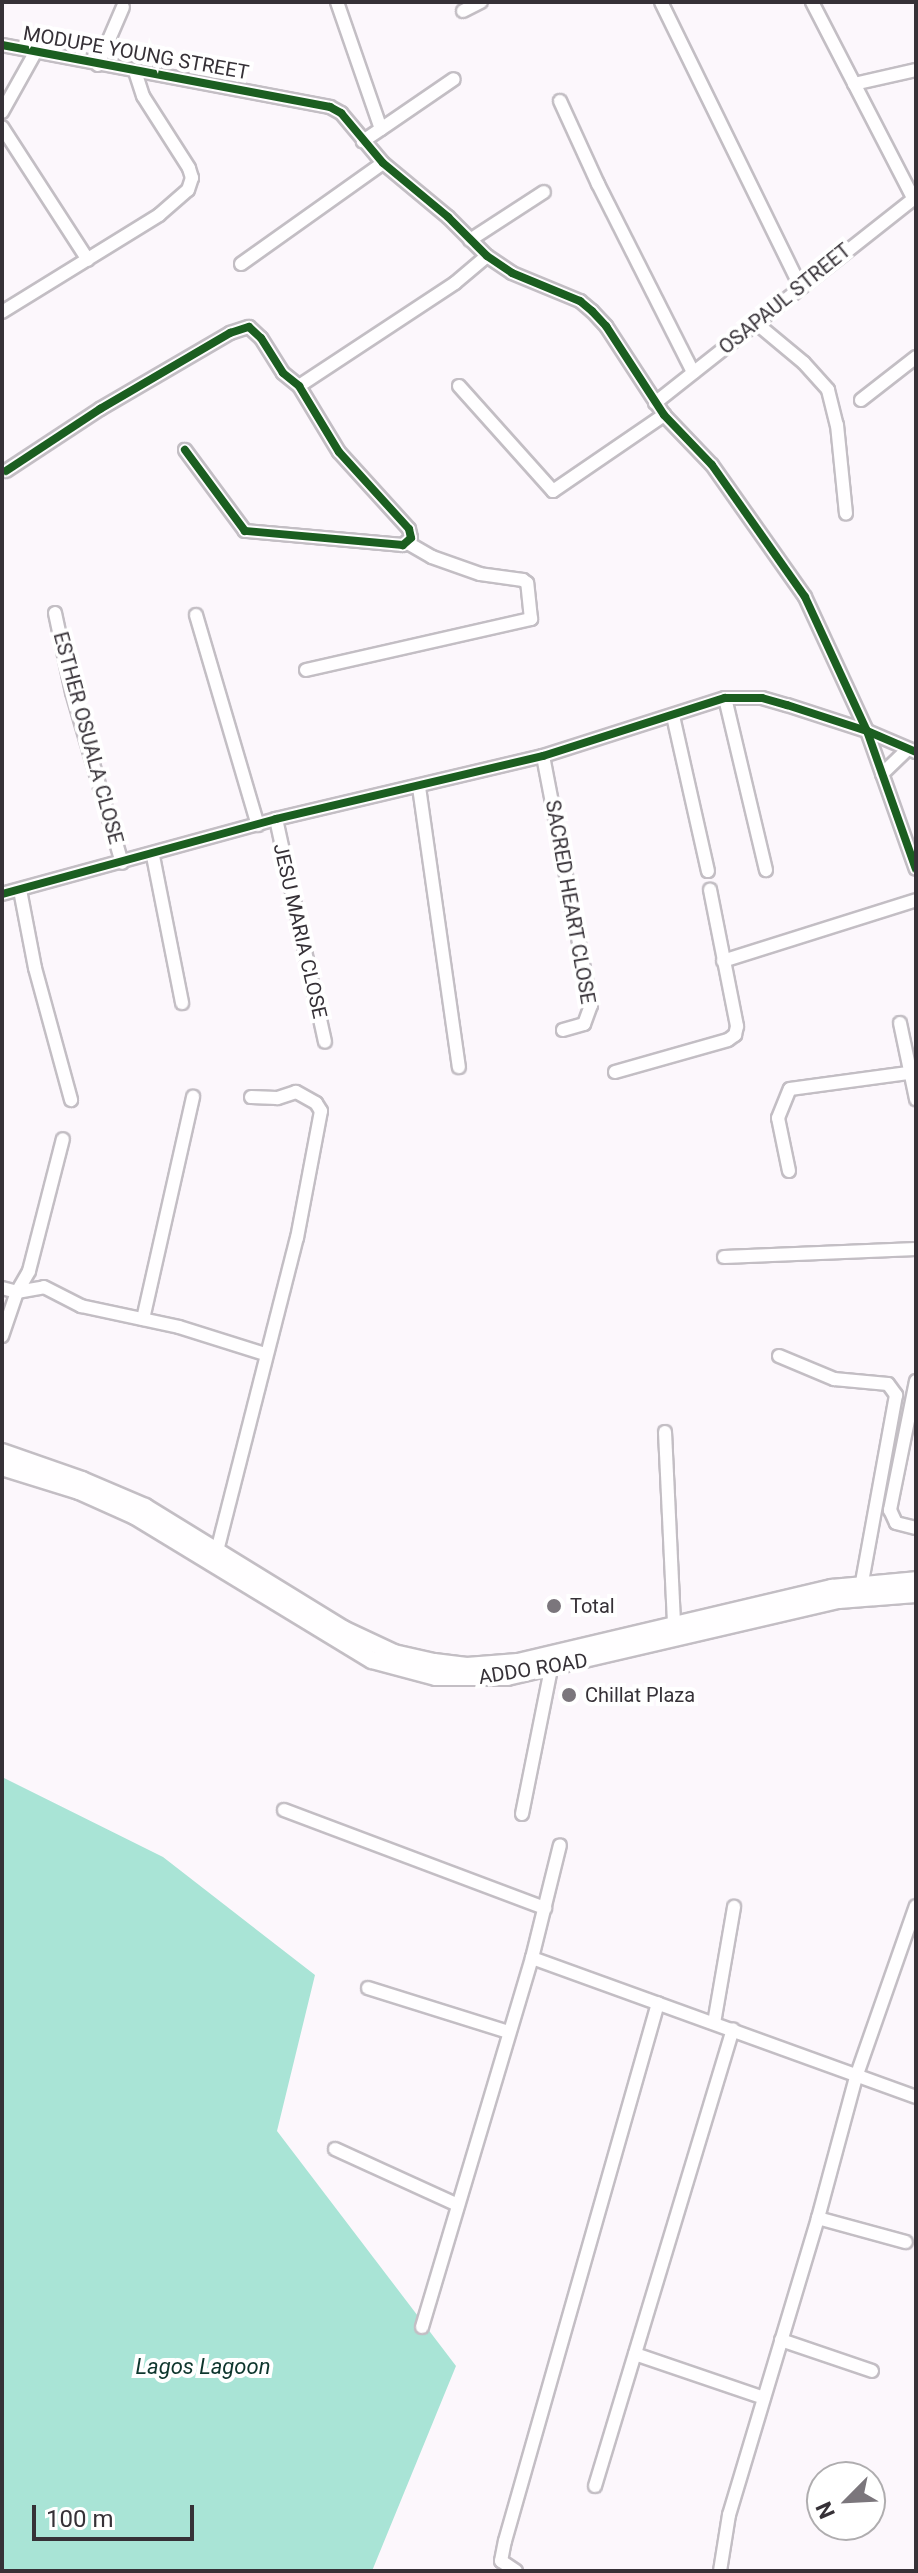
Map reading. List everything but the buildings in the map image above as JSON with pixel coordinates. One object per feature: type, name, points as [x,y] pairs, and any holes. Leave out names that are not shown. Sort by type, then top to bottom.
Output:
[{"type":"main road","name":"ADDO ROAD","points":[[2,1452],[109,1490],[172,1522],[373,1644],[434,1662],[467,1666],[518,1662],[862,1583],[916,1580]]},
{"type":"main road","name":"ADDO ROAD","points":[[2,1467],[79,1491],[135,1516],[372,1660],[411,1672],[453,1679],[507,1677],[551,1669],[839,1600],[916,1594]]},
{"type":"street","points":[[337,2],[381,129]]},
{"type":"street","points":[[463,11],[481,2]]},
{"type":"street","points":[[661,2],[800,286]]},
{"type":"street","points":[[812,2],[914,198]]},
{"type":"street","points":[[98,65],[123,7]]},
{"type":"street","name":"MODUPE YOUNG STREET","points":[[2,45],[135,72],[276,94],[330,107],[345,117],[383,163],[487,256],[512,273],[580,301],[592,311],[606,326],[655,403],[712,465],[800,590],[867,731],[916,869]]},
{"type":"street","points":[[2,112],[35,53]]},
{"type":"street","points":[[854,84],[916,70]]},
{"type":"street","points":[[2,312],[159,215],[178,201],[192,183],[189,168],[137,86],[135,72]]},
{"type":"street","points":[[363,141],[454,79]]},
{"type":"street","points":[[560,101],[693,372]]},
{"type":"street","points":[[2,127],[88,260]]},
{"type":"street","points":[[241,264],[383,163]]},
{"type":"street","points":[[470,240],[544,192]]},
{"type":"street","name":"OSAPAUL STREET","points":[[655,403],[914,198]]},
{"type":"street","points":[[299,386],[455,283],[487,256]]},
{"type":"street","points":[[756,323],[804,363],[828,390],[835,412],[846,514]]},
{"type":"street","points":[[6,471],[100,409],[244,327],[256,331],[279,368],[299,386],[339,452],[409,529],[408,543]]},
{"type":"street","points":[[861,400],[916,357]]},
{"type":"street","points":[[459,386],[553,491],[664,415]]},
{"type":"street","points":[[185,450],[245,531],[408,543],[432,557],[480,574],[523,580],[529,594],[531,619],[306,670]]},
{"type":"street","name":"ESTHER OSUALA CLOSE","points":[[55,613],[84,737],[122,863]]},
{"type":"street","points":[[196,615],[258,825]]},
{"type":"street","points":[[725,698],[766,870]]},
{"type":"street","points":[[2,894],[153,856],[276,819],[543,756],[725,698],[762,698],[867,731],[912,750],[882,774]]},
{"type":"street","points":[[673,716],[708,871]]},
{"type":"street","name":"SACRED HEART CLOSE","points":[[543,756],[591,1005],[584,1024],[563,1030]]},
{"type":"street","points":[[419,787],[459,1067]]},
{"type":"street","name":"JESU MARIA CLOSE","points":[[276,819],[325,1042]]},
{"type":"street","points":[[153,856],[182,1003]]},
{"type":"street","points":[[20,890],[35,968],[71,1100]]},
{"type":"street","points":[[615,1072],[728,1040],[735,1035],[737,1026],[710,890]]},
{"type":"street","points":[[723,961],[916,900]]},
{"type":"street","points":[[900,1023],[908,1073],[916,1099]]},
{"type":"street","points":[[789,1171],[778,1118],[790,1089],[801,1085],[908,1073]]},
{"type":"street","points":[[217,1551],[297,1238],[320,1106],[296,1092],[277,1098],[251,1097]]},
{"type":"street","points":[[143,1319],[193,1097]]},
{"type":"street","points":[[2,1336],[17,1292],[29,1271],[63,1139]]},
{"type":"street","points":[[724,1257],[916,1249]]},
{"type":"street","points":[[2,1288],[17,1292],[44,1287],[69,1302],[143,1319],[265,1354]]},
{"type":"street","points":[[779,1356],[834,1379],[888,1384],[896,1395],[862,1583]]},
{"type":"street","points":[[916,1381],[901,1443],[890,1510],[896,1523],[916,1528]]},
{"type":"street","points":[[665,1432],[674,1625]]},
{"type":"street","points":[[522,1814],[551,1669]]},
{"type":"street","points":[[284,1810],[545,1908]]},
{"type":"street","points":[[422,2327],[532,1958],[560,1845]]},
{"type":"street","points":[[720,2571],[729,2515],[818,2218],[856,2077],[916,1906]]},
{"type":"street","points":[[714,2023],[734,1907]]},
{"type":"street","points":[[532,1958],[916,2097]]},
{"type":"street","points":[[368,1988],[508,2032]]},
{"type":"street","points":[[516,2571],[499,2566],[658,2003]]},
{"type":"street","points":[[595,2486],[733,2029]]},
{"type":"street","points":[[335,2149],[458,2205]]},
{"type":"street","points":[[818,2218],[906,2242]]},
{"type":"street","points":[[781,2340],[872,2371]]},
{"type":"street","points":[[635,2354],[764,2398]]},
{"type":"water","name":"Lagos Lagoon","points":[[2,1777],[163,1857],[315,1975],[277,2131],[456,2366],[372,2571],[2,2571]]},
{"type":"cycle path","points":[[2,45],[330,107],[341,113],[383,163],[448,217],[487,256],[512,273],[580,301],[592,311],[606,326],[664,415],[712,465],[805,597],[867,731],[916,869]]},
{"type":"cycle path","points":[[6,471],[100,409],[230,333],[249,327],[261,338],[283,373],[299,386],[339,452],[409,529],[411,538],[403,545],[245,531],[185,450]]},
{"type":"cycle path","points":[[2,894],[276,819],[543,756],[725,698],[762,698],[787,705],[867,731],[916,752]]},
{"type":"place","name":"Total","points":[[554,1606]]},
{"type":"place","name":"Chillat Plaza","points":[[569,1695]]}]
